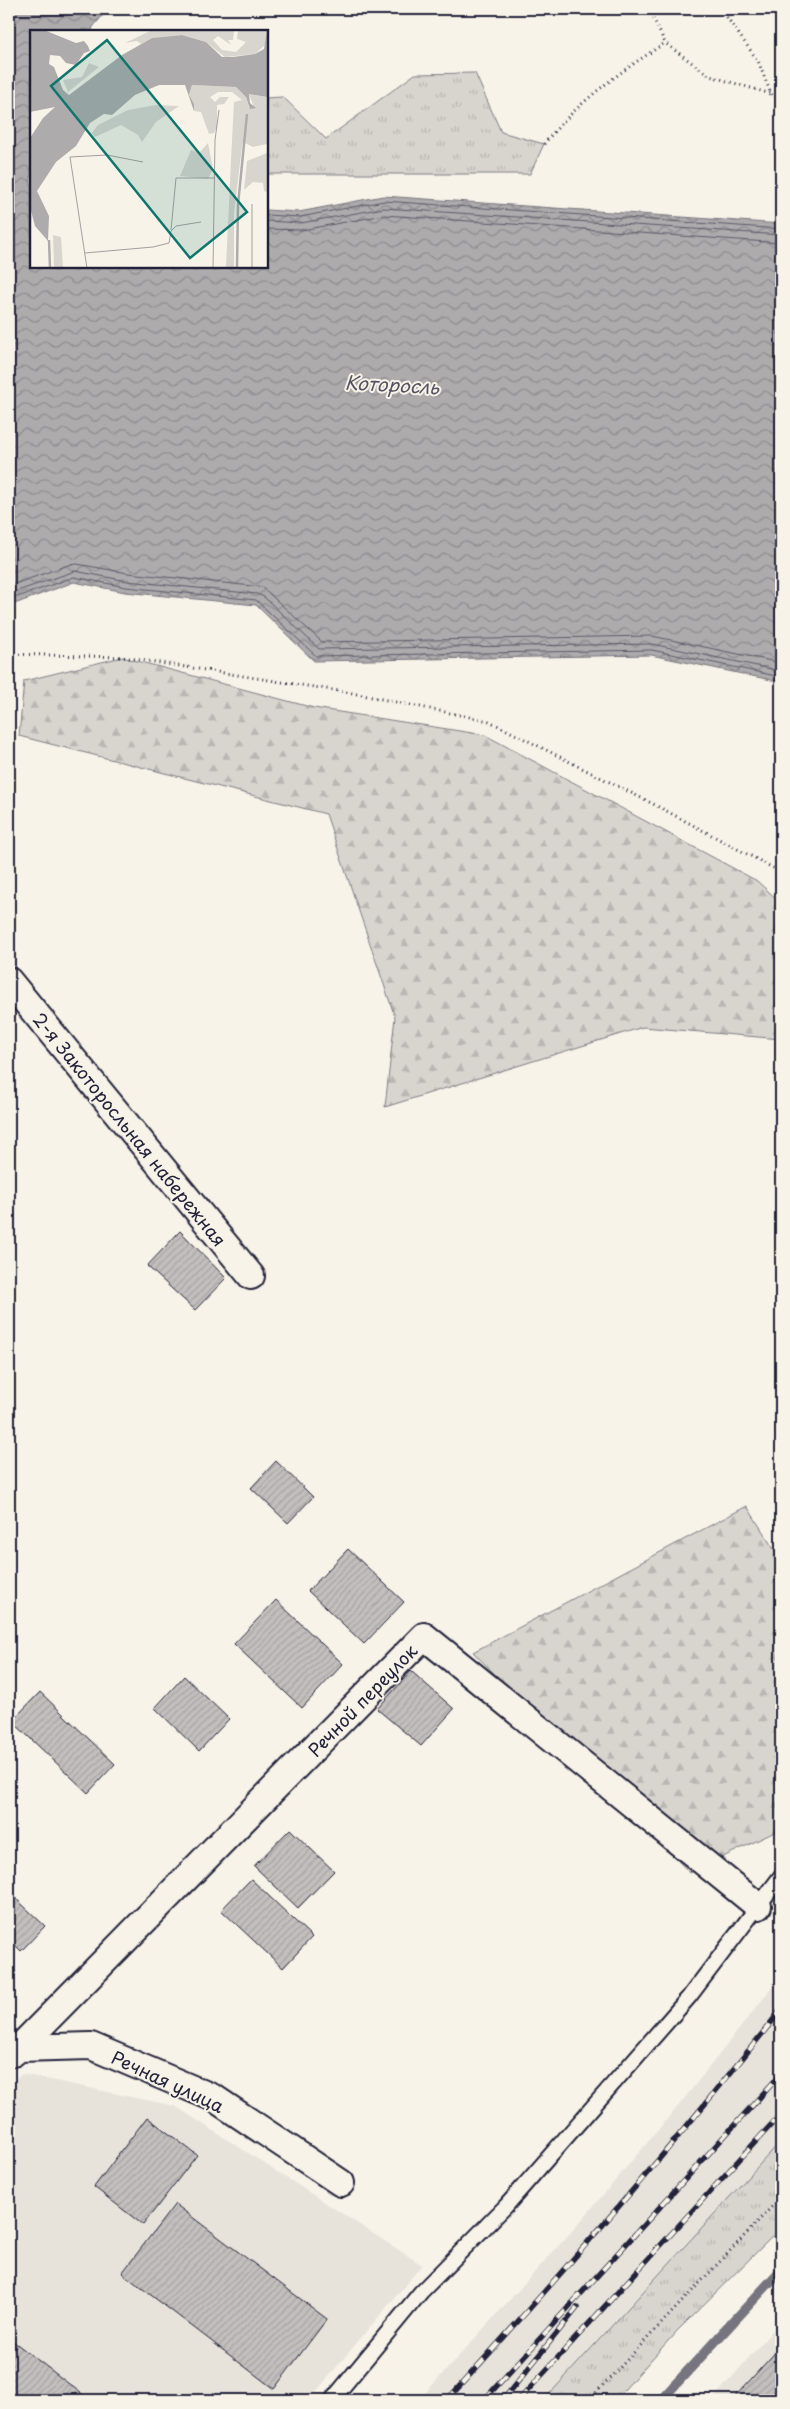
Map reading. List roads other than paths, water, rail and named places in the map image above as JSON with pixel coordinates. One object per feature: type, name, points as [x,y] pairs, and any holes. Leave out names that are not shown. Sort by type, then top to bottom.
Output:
[{"type":"street","name":"2-я Закоторосльная набережная","points":[[9,981],[251,1276]]},
{"type":"street","name":"Речной переулок","points":[[14,2052],[424,1636],[758,1906]]},
{"type":"street","name":"Речная улица","points":[[14,2052],[91,2046],[214,2098],[340,2183]]},
{"type":"lane","points":[[332,2400],[421,2292],[506,2206],[689,1997],[781,1876]]},
{"type":"water","name":"Которосль","points":[[9,9],[108,9],[92,30],[30,30],[30,268],[268,268],[268,210],[299,212],[383,196],[781,224],[781,682],[651,655],[314,661],[256,605],[125,592],[74,582],[9,606]]},
{"type":"waterway","points":[[661,2400],[781,2270]]},
{"type":"railway","points":[[447,2400],[618,2208],[781,2010]]},
{"type":"railway","points":[[484,2400],[781,2074]]},
{"type":"railway","points":[[519,2400],[781,2114]]},
{"type":"railway","points":[[503,2400],[577,2308]]}]
